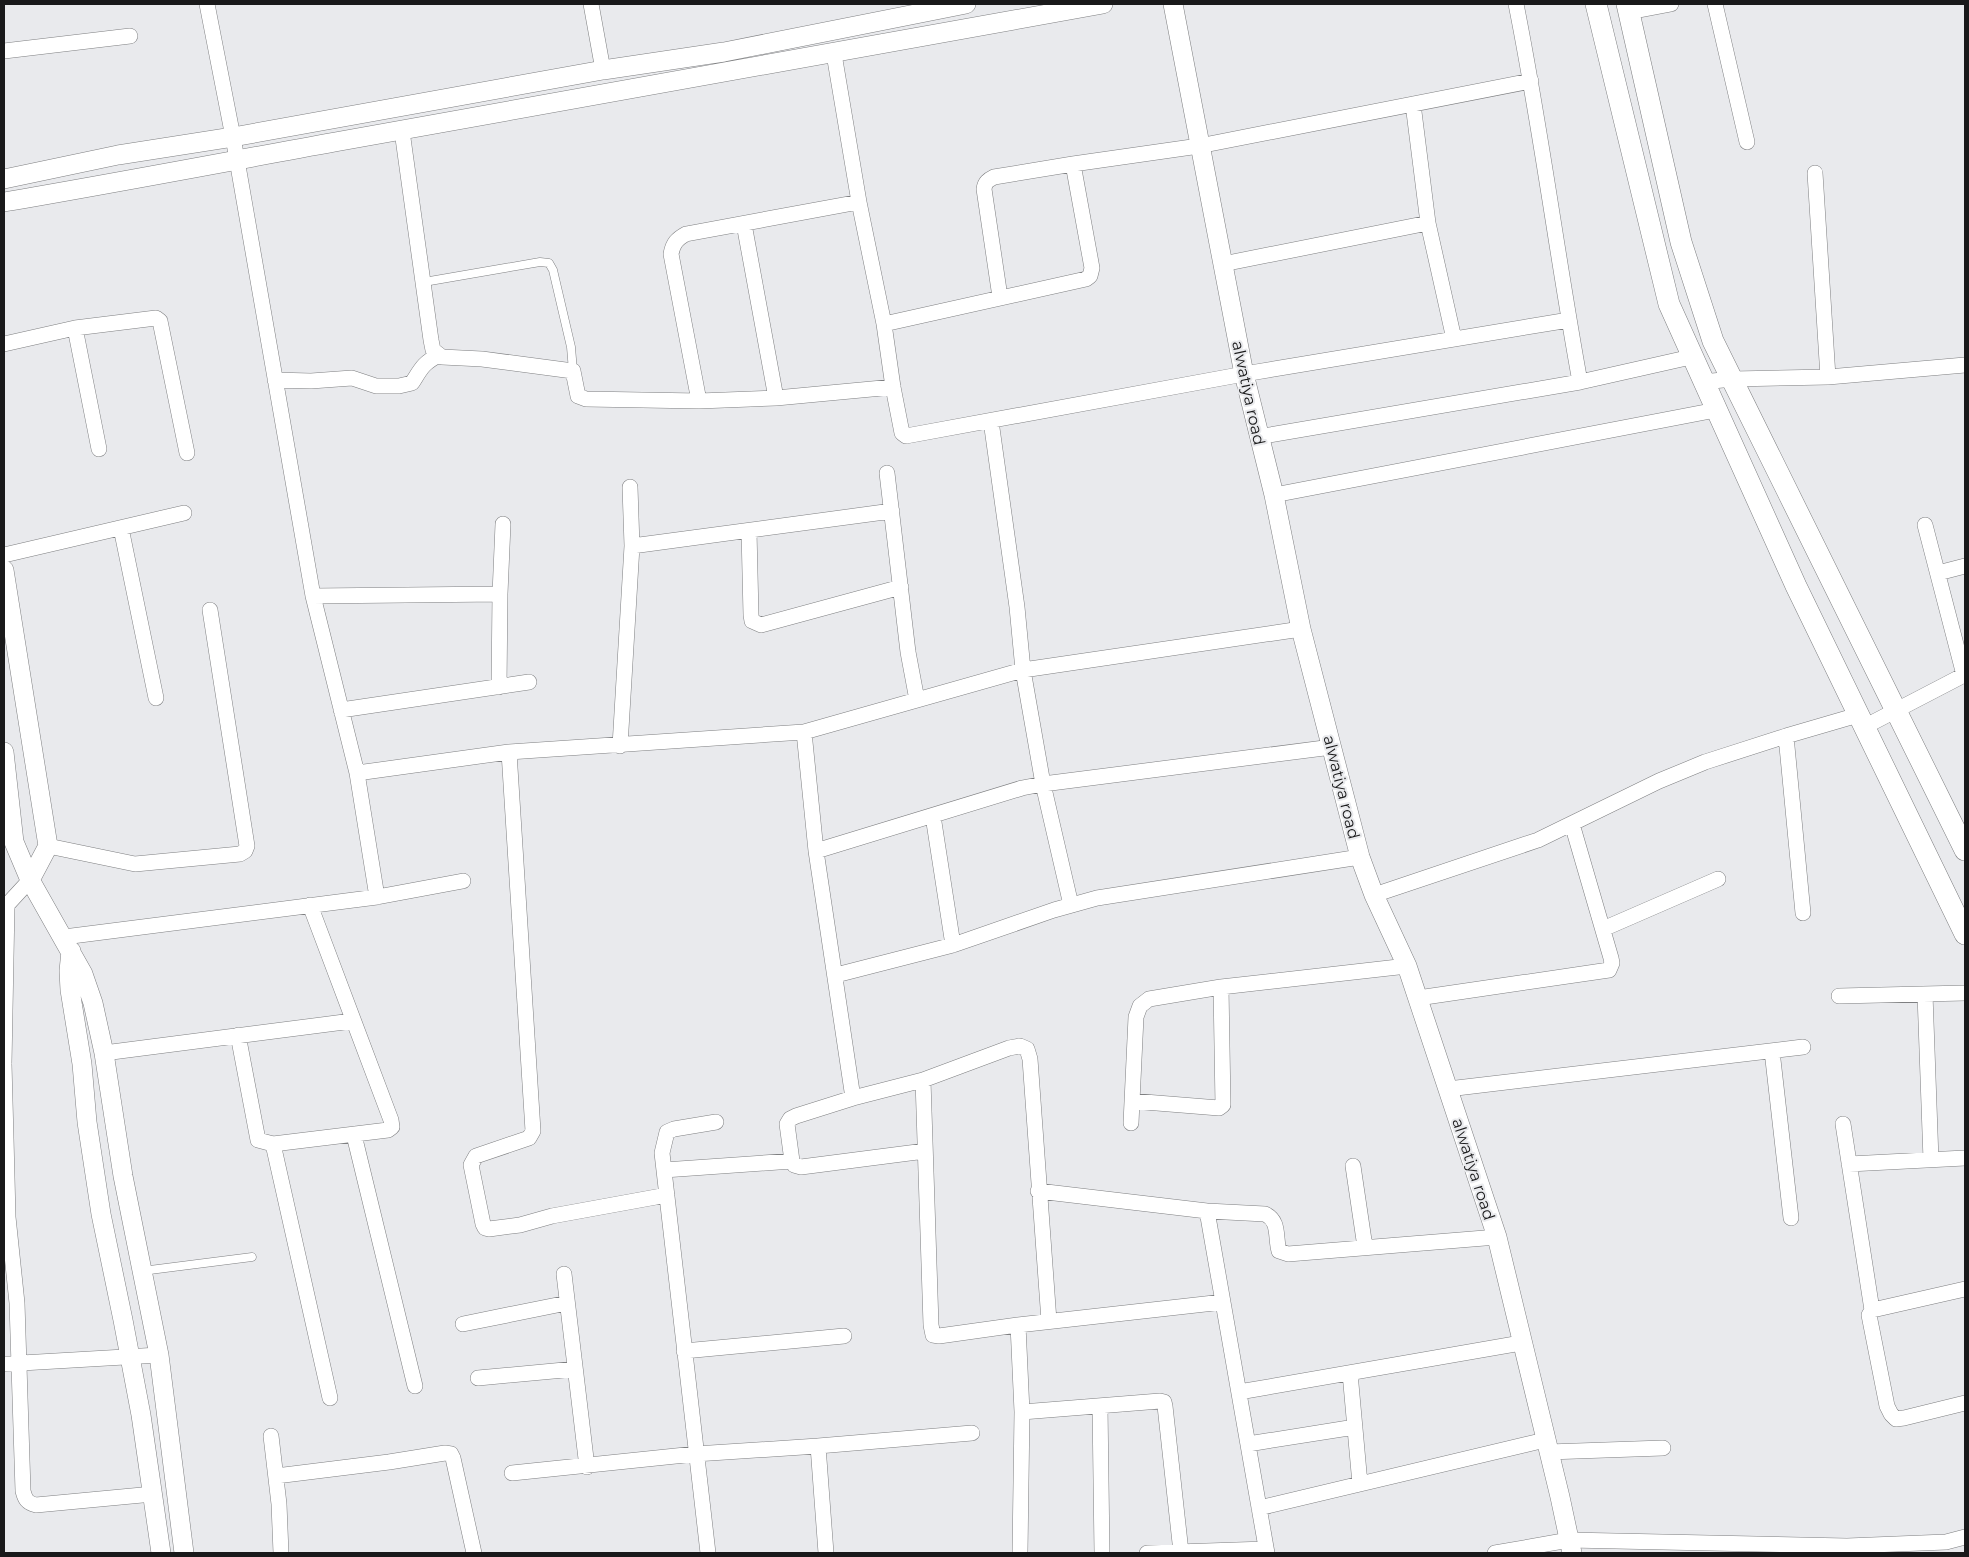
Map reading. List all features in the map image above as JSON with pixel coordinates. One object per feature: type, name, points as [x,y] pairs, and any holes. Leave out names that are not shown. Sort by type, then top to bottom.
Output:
[{"type":"main road","points":[[1596,4],[1668,304],[1796,586],[1965,934]]},
{"type":"main road","points":[[1628,8],[1681,242],[1713,341],[1965,850]]},
{"type":"main road","points":[[1632,156],[1660,147]]},
{"type":"street","points":[[207,4],[233,137],[313,596],[357,773],[377,897]]},
{"type":"street","points":[[591,4],[603,70]]},
{"type":"street","points":[[4,179],[118,155],[233,137],[603,70],[724,52],[966,4]]},
{"type":"street","points":[[4,202],[834,54],[1103,4]]},
{"type":"street","name":"alwatiya road","points":[[1173,4],[1244,374],[1258,438],[1274,495],[1301,629],[1360,857],[1374,894],[1407,966],[1497,1237],[1570,1547]]},
{"type":"street","points":[[1516,4],[1531,81],[1580,382]]},
{"type":"street","points":[[1628,8],[1671,4]]},
{"type":"street","points":[[1715,4],[1747,142]]},
{"type":"street","points":[[4,51],[130,36]]},
{"type":"street","points":[[834,54],[859,202],[884,324],[893,387],[902,433],[906,436],[1244,374],[1569,320]]},
{"type":"street","points":[[1000,297],[984,189],[988,180],[994,177],[1199,146],[1531,81]]},
{"type":"street","points":[[1413,104],[1428,223],[1454,339]]},
{"type":"street","points":[[402,130],[431,340],[434,350],[439,356]]},
{"type":"street","points":[[884,324],[1086,279],[1090,276],[1092,268],[1073,164]]},
{"type":"street","points":[[1815,173],[1828,377]]},
{"type":"street","points":[[699,401],[671,254],[676,240],[686,234],[859,202]]},
{"type":"street","points":[[1223,264],[1428,223]]},
{"type":"street","points":[[744,224],[776,398]]},
{"type":"street","points":[[4,344],[75,328],[151,317],[156,318],[160,321],[187,453]]},
{"type":"street","points":[[75,328],[99,449]]},
{"type":"street","points":[[275,380],[311,381],[352,378],[370,384],[399,386],[412,383],[420,368],[439,356],[482,359],[573,371],[578,396],[581,399],[699,401],[776,398],[893,387]]},
{"type":"street","points":[[1258,438],[1580,382],[1691,357]]},
{"type":"street","points":[[1702,382],[1733,379],[1828,377],[1965,365]]},
{"type":"street","points":[[1274,495],[1716,410]]},
{"type":"street","points":[[991,421],[1017,607],[1023,670],[1043,784],[1071,905]]},
{"type":"street","points":[[887,473],[908,652],[916,700]]},
{"type":"street","points":[[620,746],[632,546],[630,487]]},
{"type":"street","points":[[632,546],[892,511]]},
{"type":"street","points":[[4,555],[184,514]]},
{"type":"street","points":[[499,686],[503,524]]},
{"type":"street","points":[[1374,894],[1538,840],[1659,781],[1705,762],[1786,736],[1861,721],[1895,710],[1964,675],[1925,525]]},
{"type":"street","points":[[121,528],[156,698]]},
{"type":"street","points":[[749,530],[751,615],[752,621],[755,624],[761,625],[901,587]]},
{"type":"street","points":[[1938,573],[1965,566]]},
{"type":"street","points":[[4,570],[48,846],[30,880],[5,905],[4,1064],[6,1218],[10,1305],[19,1363],[23,1491],[25,1499],[30,1504],[36,1505],[153,1494]]},
{"type":"street","points":[[313,596],[500,594]]},
{"type":"street","points":[[48,846],[135,864],[240,854],[245,851],[247,846],[210,610]]},
{"type":"street","points":[[357,773],[509,752],[620,746],[804,732],[1023,670],[1301,629]]},
{"type":"street","points":[[341,710],[529,682]]},
{"type":"street","points":[[804,732],[816,851],[853,1098]]},
{"type":"street","points":[[1786,736],[1803,912]]},
{"type":"street","points":[[816,851],[1022,788],[1332,748]]},
{"type":"street","points":[[4,752],[14,842],[30,880],[68,944],[89,988],[104,1053],[123,1176],[159,1355],[184,1553]]},
{"type":"street","points":[[509,752],[533,1132],[529,1138],[476,1156],[473,1159],[471,1165],[483,1224],[485,1228],[520,1224],[552,1216],[667,1195]]},
{"type":"street","points":[[933,816],[953,945]]},
{"type":"street","points":[[1418,998],[1609,970],[1612,958],[1572,824]]},
{"type":"street","points":[[836,975],[953,945],[1097,898],[1360,857]]},
{"type":"street","points":[[1603,929],[1718,879]]},
{"type":"street","points":[[68,944],[310,905],[377,897],[463,881]]},
{"type":"street","points":[[238,1035],[258,1140],[273,1144],[354,1135],[388,1130],[392,1127],[310,905]]},
{"type":"street","points":[[68,944],[70,990],[82,1064],[87,1122],[101,1214],[131,1358],[161,1553]]},
{"type":"street","points":[[1130,1123],[1136,1017],[1140,1006],[1149,999],[1221,987],[1407,966]]},
{"type":"street","points":[[1132,1101],[1219,1108],[1223,1105],[1221,987]]},
{"type":"street","points":[[1840,996],[1965,993]]},
{"type":"street","points":[[1925,994],[1931,1160]]},
{"type":"street","points":[[104,1053],[352,1021]]},
{"type":"street","points":[[925,1151],[801,1167],[794,1165],[792,1161],[787,1124],[790,1118],[853,1098],[923,1080],[1008,1048],[1020,1046],[1027,1049],[1030,1059],[1038,1191],[1050,1321]]},
{"type":"street","points":[[1448,1089],[1803,1047]]},
{"type":"street","points":[[1772,1051],[1791,1218]]},
{"type":"street","points":[[923,1080],[931,1331],[933,1335],[939,1336],[1050,1321],[1223,1302]]},
{"type":"street","points":[[708,1553],[695,1454],[662,1153],[667,1132],[674,1129],[716,1122]]},
{"type":"street","points":[[1843,1124],[1872,1310],[1869,1315],[1869,1324],[1887,1406],[1896,1419],[1965,1403]]},
{"type":"street","points":[[354,1135],[415,1386]]},
{"type":"street","points":[[273,1144],[330,1398]]},
{"type":"street","points":[[1849,1164],[1965,1158]]},
{"type":"street","points":[[664,1170],[792,1161]]},
{"type":"street","points":[[1353,1166],[1365,1247]]},
{"type":"street","points":[[1038,1191],[1207,1211],[1265,1214],[1274,1221],[1279,1251],[1283,1253],[1497,1237]]},
{"type":"street","points":[[1147,1553],[1267,1551],[1207,1211]]},
{"type":"street","points":[[564,1274],[587,1467]]},
{"type":"street","points":[[1872,1310],[1965,1289]]},
{"type":"street","points":[[463,1324],[567,1303]]},
{"type":"street","points":[[1018,1325],[1022,1412],[1020,1553]]},
{"type":"street","points":[[684,1351],[844,1336]]},
{"type":"street","points":[[1239,1392],[1522,1343]]},
{"type":"street","points":[[4,1364],[159,1355]]},
{"type":"street","points":[[478,1378],[575,1369]]},
{"type":"street","points":[[1350,1373],[1360,1484]]},
{"type":"street","points":[[1022,1412],[1164,1402],[1166,1406],[1181,1552]]},
{"type":"street","points":[[1100,1406],[1102,1553]]},
{"type":"street","points":[[1248,1444],[1354,1427]]},
{"type":"street","points":[[512,1473],[587,1467],[695,1454],[972,1433]]},
{"type":"street","points":[[272,1436],[281,1553]]},
{"type":"street","points":[[818,1446],[826,1553]]},
{"type":"street","points":[[1259,1508],[1360,1484],[1547,1446],[1663,1448]]},
{"type":"street","points":[[276,1476],[390,1462],[445,1453],[451,1454],[474,1553]]},
{"type":"street","points":[[1495,1553],[1570,1547],[1847,1550],[1947,1548],[1965,1537]]},
{"type":"lane","points":[[424,282],[540,262],[549,263],[553,270],[571,347],[573,371]]},
{"type":"lane","points":[[142,1271],[252,1257]]}]
